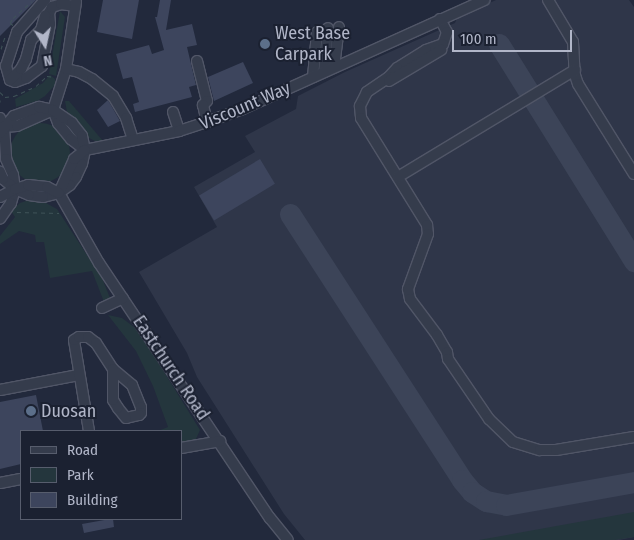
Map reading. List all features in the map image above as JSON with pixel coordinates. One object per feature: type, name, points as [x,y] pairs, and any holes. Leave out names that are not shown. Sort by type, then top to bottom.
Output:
[{"type":"street","name":"Viscount Way","points":[[84,150],[179,131],[207,122],[484,0]]},
{"type":"street","points":[[548,0],[574,42],[575,70],[578,84],[634,174]]},
{"type":"street","points":[[10,80],[21,69],[28,54],[32,37],[40,30],[44,21],[44,1]]},
{"type":"street","points":[[10,80],[6,66],[18,32],[44,1]]},
{"type":"street","points":[[0,197],[14,189],[28,185],[47,187],[59,193],[70,185],[82,164],[84,150],[58,123],[53,110],[64,74],[72,3],[55,5],[50,10],[44,58],[39,69],[19,81],[10,80]]},
{"type":"street","points":[[444,18],[447,32],[443,44],[429,49],[397,68],[363,97],[360,114],[428,230],[408,289],[410,299],[437,336],[447,352],[448,358],[489,419],[513,442],[540,450],[556,450],[634,437]]},
{"type":"street","points":[[323,72],[328,29],[323,72]]},
{"type":"street","points":[[197,61],[207,101],[203,105],[207,122]]},
{"type":"street","points":[[398,177],[575,70]]},
{"type":"street","points":[[64,74],[79,72],[92,79],[113,96],[126,118],[133,140]]},
{"type":"street","points":[[0,219],[11,203],[14,189],[13,175],[6,159],[1,126],[17,126],[53,110]]},
{"type":"street","points":[[173,112],[179,131]]},
{"type":"street","points":[[0,172],[14,189]]},
{"type":"street","name":"Eastchurch Road","points":[[59,193],[86,241],[123,298],[270,518],[288,540]]},
{"type":"street","points":[[102,308],[123,298]]},
{"type":"street","points":[[89,430],[74,340],[79,337],[88,338],[96,343],[114,370]]},
{"type":"street","points":[[0,390],[78,370]]},
{"type":"street","points":[[182,448],[220,441]]},
{"type":"street","points":[[0,483],[20,479]]},
{"type":"path","points":[[0,92],[5,97],[14,96],[36,86],[47,76],[64,74]]},
{"type":"path","points":[[17,212],[59,213]]},
{"type":"shaded area","points":[[496,0],[629,0],[634,7],[634,537],[619,540],[305,540],[284,514],[197,377],[187,353],[139,272],[217,227],[194,187],[255,152],[245,136],[296,109],[298,96],[345,72],[455,23],[457,18]]},
{"type":"green space","points":[[60,11],[65,17],[56,76],[49,74]]},
{"type":"green space","points":[[50,75],[55,79],[56,84],[45,96],[37,101],[16,107],[15,99],[43,83]]},
{"type":"green space","points":[[65,101],[69,101],[103,141],[95,141],[89,138],[67,112]]},
{"type":"green space","points":[[34,123],[46,123],[57,128],[65,136],[70,147],[68,165],[57,178],[46,183],[34,183],[23,178],[15,170],[10,159],[10,147],[15,136],[23,128]]},
{"type":"green space","points":[[29,200],[44,202],[57,209],[102,278],[110,298],[104,302],[92,271],[50,278],[44,242],[36,242],[35,235],[19,231],[0,244],[0,236],[15,217],[11,211],[20,203]]},
{"type":"green space","points":[[108,315],[122,318],[138,330],[200,430],[196,439],[182,443],[182,430],[160,430],[168,427],[153,386],[136,351]]},
{"type":"green space","points":[[634,512],[634,537],[615,540],[479,540]]},
{"type":"building","points":[[0,0],[36,0],[0,36]]},
{"type":"building","points":[[103,0],[139,0],[132,39],[97,32]]},
{"type":"building","points":[[160,0],[171,0],[166,30],[192,24],[197,45],[187,47],[196,85],[189,87],[192,97],[135,112],[133,104],[139,102],[132,77],[123,79],[116,54],[149,45],[152,54],[164,50],[155,17],[157,17]]},
{"type":"building","points":[[243,62],[253,83],[214,101],[208,77]]},
{"type":"building","points":[[108,100],[120,121],[108,127],[97,110]]},
{"type":"building","points":[[260,159],[275,184],[214,220],[199,196]]},
{"type":"building","points":[[36,395],[43,430],[20,430],[20,464],[0,469],[0,402]]},
{"type":"building","points":[[113,520],[114,527],[84,533],[82,524]]},
{"type":"taxiway","points":[[499,44],[634,261]]},
{"type":"taxiway","points":[[290,214],[462,480],[472,492],[486,501],[506,505],[634,482]]},
{"type":"place","name":"West Base Carpark","points":[[265,44]]},
{"type":"place","name":"Duosan","points":[[31,411]]}]
